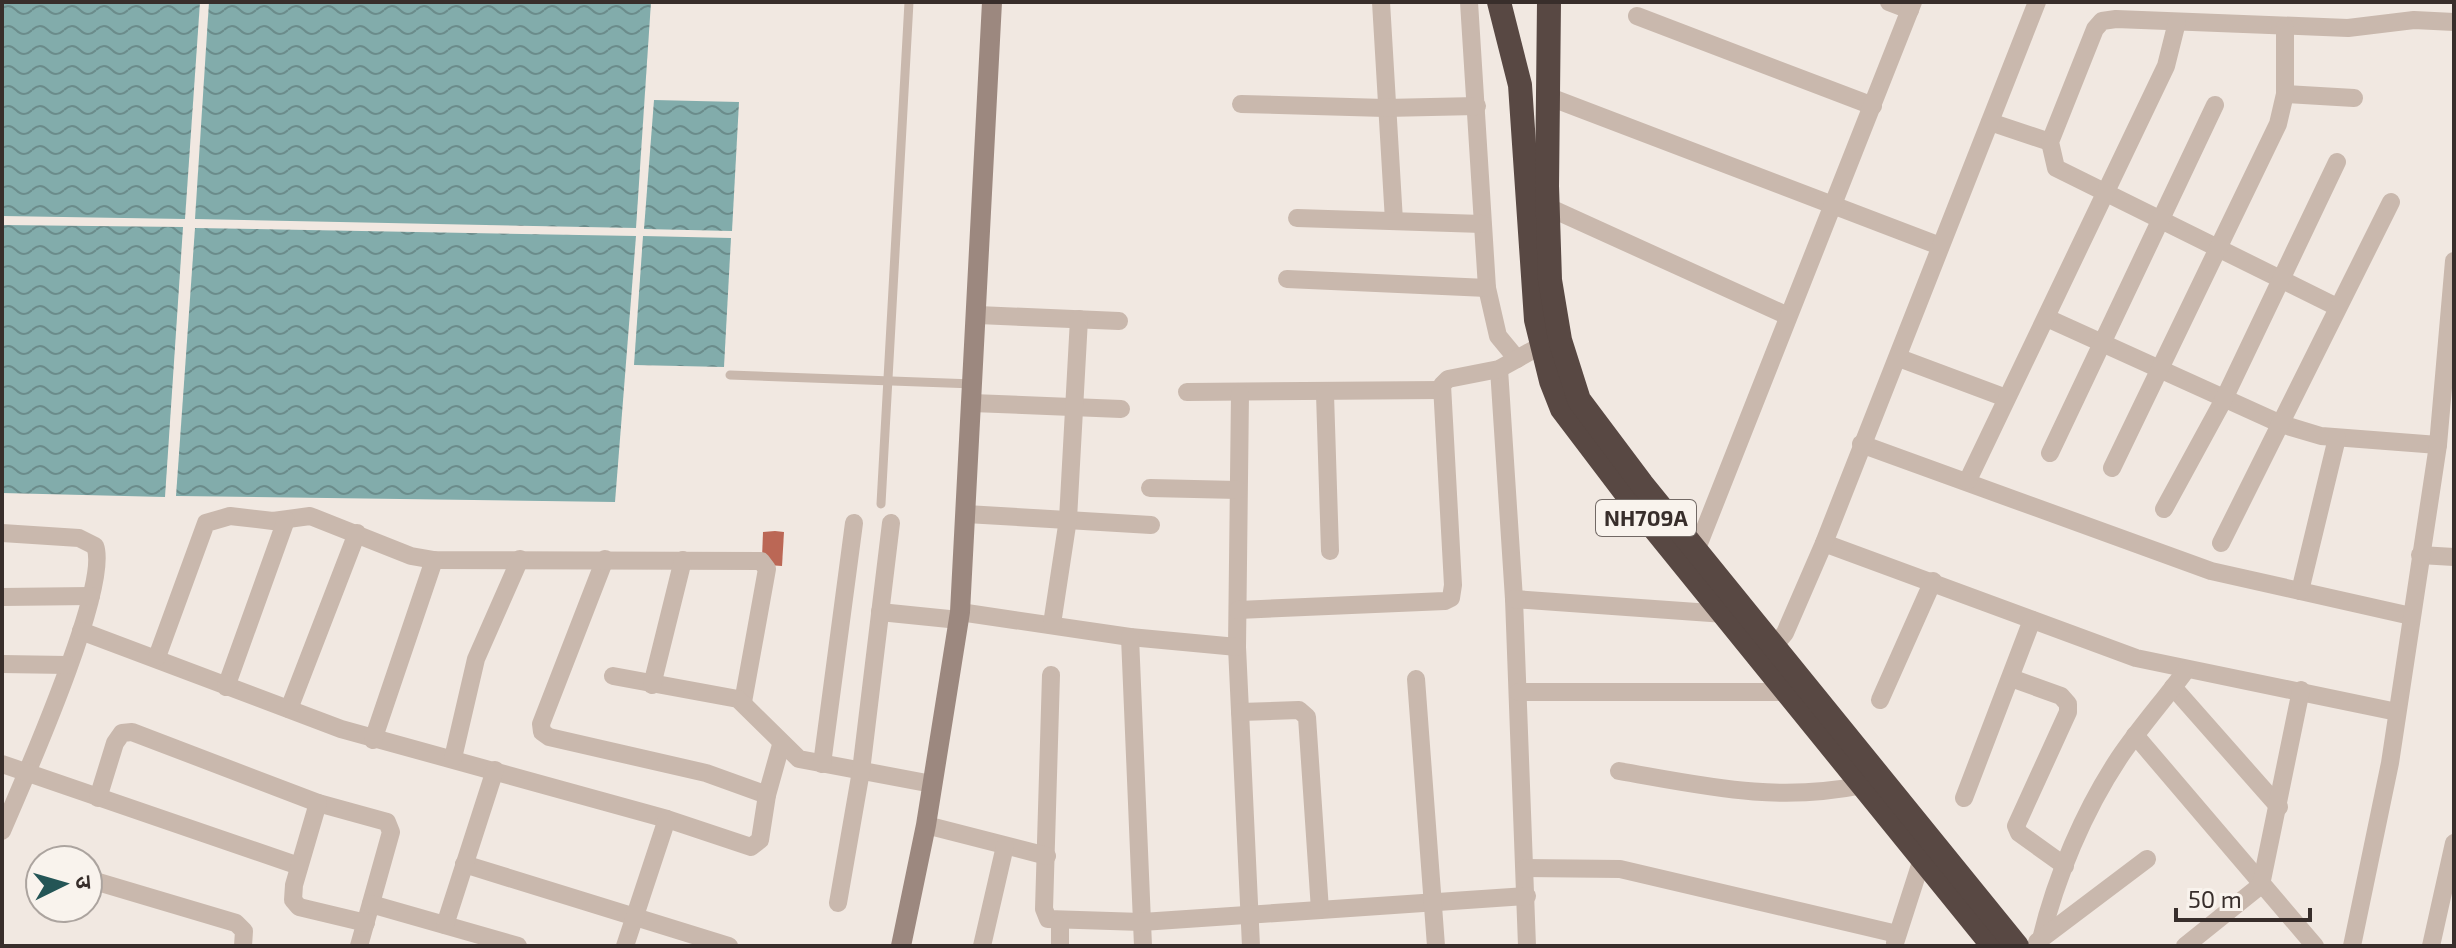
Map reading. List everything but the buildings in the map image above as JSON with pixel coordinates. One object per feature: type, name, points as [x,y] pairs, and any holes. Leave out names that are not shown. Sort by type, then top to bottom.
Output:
[{"type":"highway","name":"NH709A","points":[[1499,2],[1520,85],[1531,281],[1542,345],[1551,381],[1576,429],[1725,614],[1768,654],[1786,692],[1993,946]]},
{"type":"highway","name":"NH709A","points":[[1549,2],[1548,207],[1554,317],[1579,400],[1696,551],[1768,654],[2017,946]]},
{"type":"street","points":[[901,946],[926,825],[960,616],[992,2]]},
{"type":"street","points":[[1381,2],[1394,221]]},
{"type":"street","points":[[1469,2],[1487,288],[1498,336],[1517,359]]},
{"type":"street","points":[[1696,551],[1911,6],[1889,2]]},
{"type":"street","points":[[1768,654],[1824,543],[2037,2]]},
{"type":"street","points":[[1637,16],[1873,106]]},
{"type":"street","points":[[2337,307],[2105,195],[2056,168],[2050,142],[2098,24],[2116,19],[2348,28],[2414,20],[2454,22]]},
{"type":"street","points":[[1968,480],[2166,66],[2177,22]]},
{"type":"street","points":[[2112,468],[2274,135],[2285,94],[2285,27]]},
{"type":"street","points":[[2285,94],[2354,98]]},
{"type":"street","points":[[1547,96],[1940,246]]},
{"type":"street","points":[[1241,104],[1385,108],[1477,106]]},
{"type":"street","points":[[2050,453],[2104,345],[2215,105]]},
{"type":"street","points":[[1990,122],[2050,142]]},
{"type":"street","points":[[2164,509],[2224,399],[2337,162]]},
{"type":"street","points":[[2221,543],[2391,202]]},
{"type":"street","points":[[1548,207],[1788,316]]},
{"type":"street","points":[[1297,218],[1482,224]]},
{"type":"street","points":[[2352,946],[2397,712],[2438,445],[2454,261]]},
{"type":"street","points":[[1287,279],[1487,288]]},
{"type":"street","points":[[978,315],[1119,321]]},
{"type":"street","points":[[2047,318],[2281,424],[2337,438],[2438,445]]},
{"type":"street","points":[[1052,624],[1068,519],[1079,319]]},
{"type":"street","points":[[1238,610],[1445,601],[1451,598],[1453,585],[1441,390],[1448,379],[1499,369],[1542,345]]},
{"type":"street","points":[[1899,358],[2006,398]]},
{"type":"street","points":[[1499,369],[1514,599],[1527,946]]},
{"type":"street","points":[[1187,392],[1325,394],[1441,390]]},
{"type":"street","points":[[973,394],[1121,409]]},
{"type":"street","points":[[1240,394],[1237,647],[1251,946]]},
{"type":"street","points":[[1325,394],[1330,551]]},
{"type":"street","points":[[2300,591],[2337,438]]},
{"type":"street","points":[[1861,444],[1968,480],[2211,571],[2411,616]]},
{"type":"street","points":[[1150,488],[1238,490]]},
{"type":"street","points":[[966,514],[1151,525]]},
{"type":"street","points":[[157,657],[196,542],[206,523],[230,516],[286,520],[310,516],[411,556],[434,560],[753,560],[766,565],[743,702]]},
{"type":"street","points":[[226,687],[286,520]]},
{"type":"street","points":[[822,764],[854,523]]},
{"type":"street","points":[[838,903],[861,771],[891,523]]},
{"type":"street","points":[[2,533],[88,541],[95,546],[100,560],[81,631],[2,831]]},
{"type":"street","points":[[289,709],[357,533]]},
{"type":"street","points":[[1824,543],[2136,658],[2397,712]]},
{"type":"street","points":[[2420,555],[2454,557]]},
{"type":"street","points":[[453,758],[476,659],[520,559]]},
{"type":"street","points":[[605,559],[541,724],[542,732],[549,737],[706,773],[767,795]]},
{"type":"street","points":[[373,740],[434,560]]},
{"type":"street","points":[[652,685],[683,560]]},
{"type":"street","points":[[1880,700],[1933,581]]},
{"type":"street","points":[[2,597],[91,596]]},
{"type":"street","points":[[1514,599],[1725,614]]},
{"type":"street","points":[[880,612],[1052,624],[1130,637],[1237,647]]},
{"type":"street","points":[[1964,798],[2032,620]]},
{"type":"street","points":[[81,631],[373,740],[453,758],[667,819],[751,847],[757,845],[781,745]]},
{"type":"street","points":[[1130,637],[1143,946]]},
{"type":"street","points":[[2,664],[67,665]]},
{"type":"street","points":[[2037,942],[2065,866],[2103,785],[2135,735],[2187,669]]},
{"type":"street","points":[[1051,675],[1045,914],[1060,921],[1142,922],[1527,896]]},
{"type":"street","points":[[613,676],[743,702],[781,745],[799,759],[932,784]]},
{"type":"street","points":[[2011,678],[2061,696],[2068,704],[2068,712],[2016,826],[2019,833],[2065,866]]},
{"type":"street","points":[[1416,679],[1436,946]]},
{"type":"street","points":[[2173,687],[2279,807]]},
{"type":"street","points":[[2185,946],[2261,885],[2301,690]]},
{"type":"street","points":[[1518,692],[1786,692]]},
{"type":"street","points":[[1240,712],[1299,710],[1307,717],[1320,910]]},
{"type":"street","points":[[98,798],[115,743],[125,732],[318,803],[390,825],[359,946]]},
{"type":"street","points":[[2135,735],[2315,946]]},
{"type":"street","points":[[2,764],[299,866]]},
{"type":"street","points":[[445,925],[495,770]]},
{"type":"street","points":[[1619,771],[1780,794],[1823,793],[1863,785]]},
{"type":"street","points":[[318,803],[294,885],[296,905],[445,925],[518,946]]},
{"type":"street","points":[[625,946],[667,819]]},
{"type":"street","points":[[926,825],[1047,856]]},
{"type":"street","points":[[982,946],[1005,846]]},
{"type":"street","points":[[2431,946],[2453,853]]},
{"type":"street","points":[[1525,868],[1620,869],[1896,940],[1922,859]]},
{"type":"street","points":[[2037,942],[2147,859]]},
{"type":"street","points":[[464,864],[635,915],[716,945]]},
{"type":"street","points":[[104,884],[236,923],[244,931],[243,946]]},
{"type":"street","points":[[1060,921],[1060,946]]},
{"type":"lane","points":[[881,504],[909,2]]},
{"type":"lane","points":[[730,375],[888,381],[973,394]]},
{"type":"water","points":[[2,2],[200,2],[185,219],[2,216]]},
{"type":"water","points":[[209,2],[651,2],[636,228],[195,219]]},
{"type":"water","points":[[654,100],[739,102],[732,231],[644,229]]},
{"type":"water","points":[[2,225],[183,227],[165,497],[2,493]]},
{"type":"water","points":[[195,228],[636,236],[615,502],[176,496]]},
{"type":"water","points":[[643,236],[731,238],[724,367],[634,365]]}]
